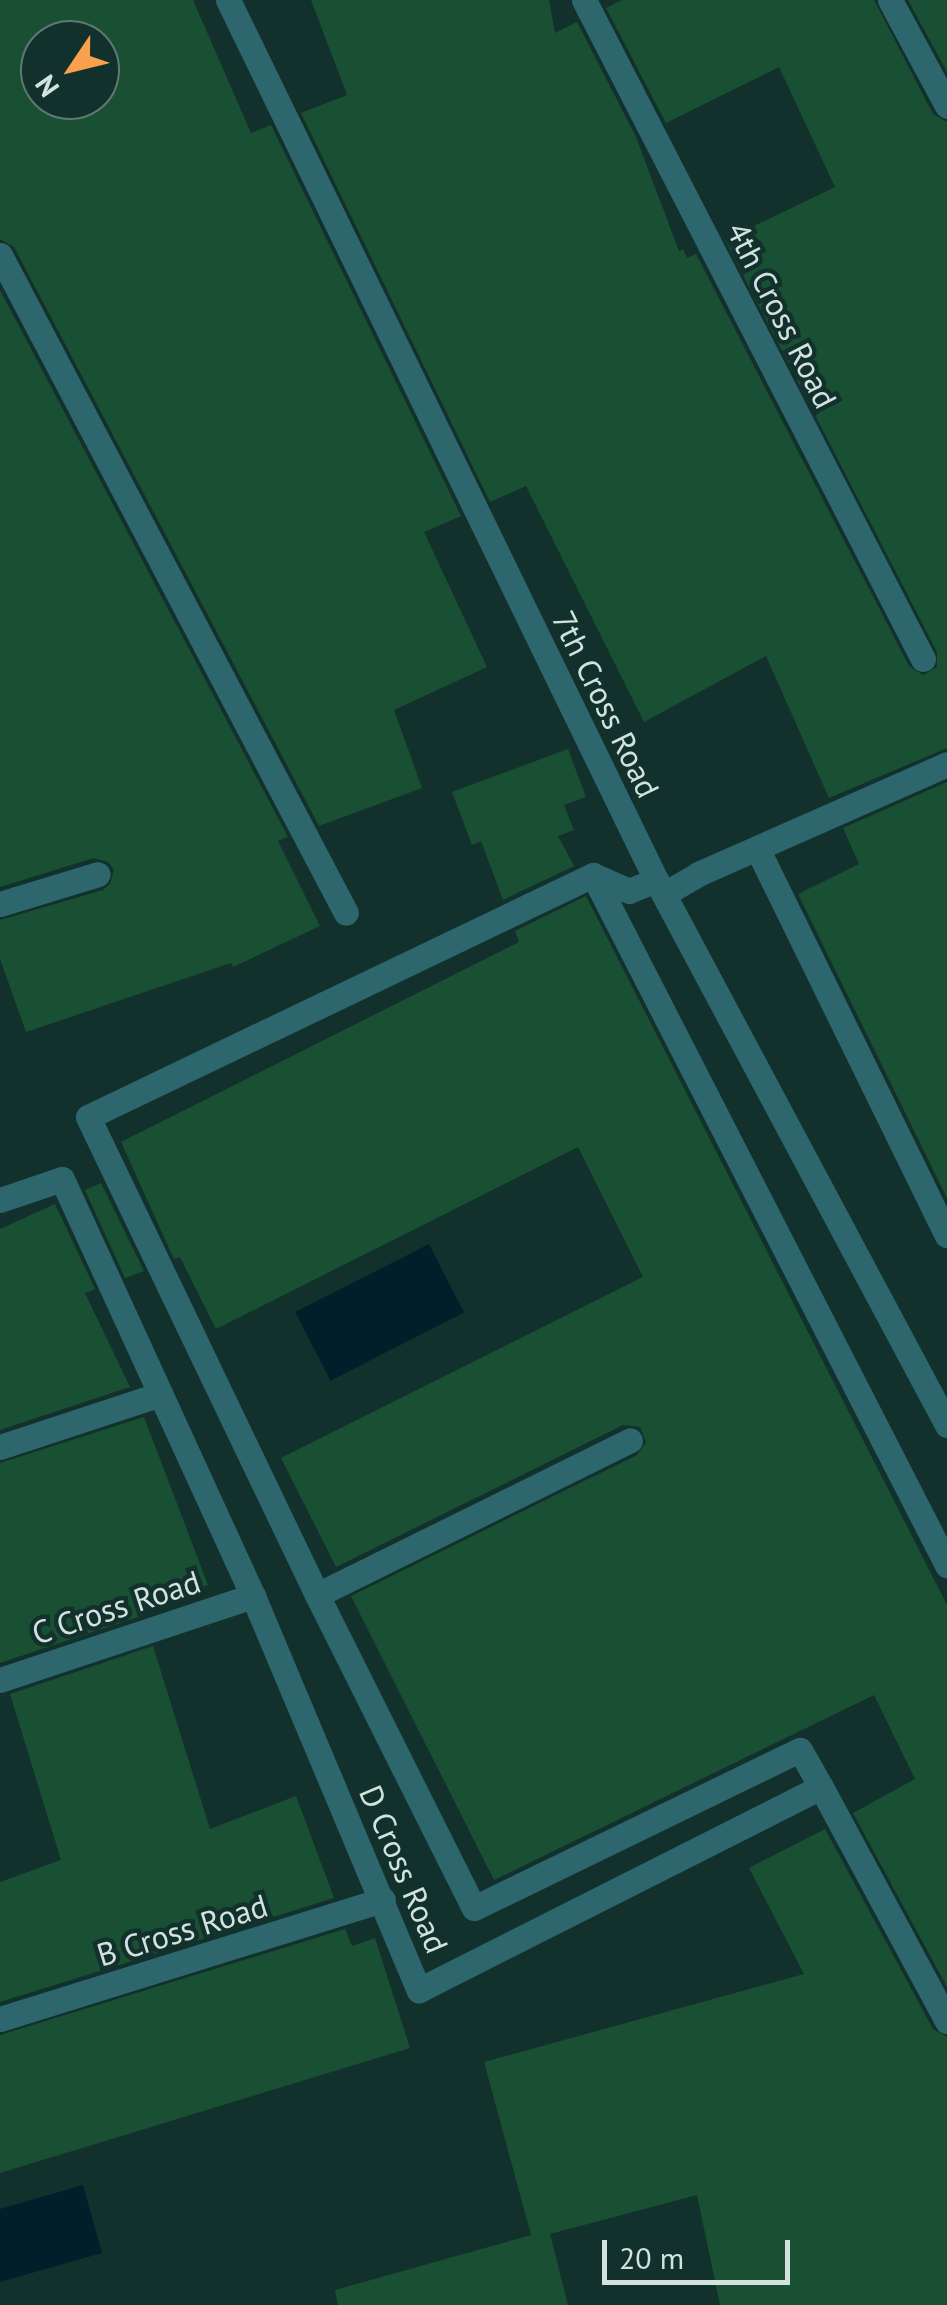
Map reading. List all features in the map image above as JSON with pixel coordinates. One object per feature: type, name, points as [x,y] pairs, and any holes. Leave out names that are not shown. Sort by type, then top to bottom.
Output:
[{"type":"street","name":"7th Cross Road","points":[[228,0],[660,887],[947,1425]]},
{"type":"street","name":"4th Cross Road","points":[[584,0],[923,659]]},
{"type":"street","points":[[890,0],[947,106]]},
{"type":"street","points":[[0,256],[346,913]]},
{"type":"street","points":[[947,764],[660,887],[629,891],[593,875],[88,1117],[317,1594],[474,1908],[800,1750],[947,2021]]},
{"type":"street","points":[[757,848],[947,1235]]},
{"type":"street","points":[[0,904],[98,874]]},
{"type":"street","points":[[593,875],[947,1565]]},
{"type":"street","name":"D Cross Road","points":[[0,1200],[62,1180],[252,1596],[419,1990],[821,1787]]},
{"type":"street","points":[[0,1447],[161,1394]]},
{"type":"street","points":[[317,1594],[534,1483],[630,1440]]},
{"type":"street","name":"C Cross Road","points":[[0,1680],[252,1596]]},
{"type":"street","name":"B Cross Road","points":[[0,2019],[383,1900]]},
{"type":"water","points":[[429,1244],[464,1313],[330,1381],[295,1312]]},
{"type":"water","points":[[83,2185],[102,2253],[0,2282],[0,2209]]},
{"type":"building","points":[[0,0],[193,0],[251,133],[271,125],[461,516],[424,532],[487,667],[394,710],[422,788],[319,826],[14,247],[0,239]]},
{"type":"building","points":[[311,0],[549,0],[555,33],[577,22],[636,137],[679,251],[683,249],[687,258],[696,254],[909,666],[923,675],[937,667],[937,652],[725,240],[835,187],[779,67],[666,123],[606,8],[622,0],[874,0],[933,114],[947,122],[947,748],[829,798],[766,656],[644,722],[526,486],[490,502],[301,113],[347,95]]},
{"type":"building","points":[[908,0],[947,0],[947,72]]},
{"type":"building","points":[[0,290],[288,837],[278,841],[320,926],[233,967],[231,963],[26,1032],[0,959],[0,920],[103,890],[110,884],[114,870],[108,862],[94,858],[0,887]]},
{"type":"building","points":[[568,749],[586,797],[564,805],[574,830],[558,836],[574,866],[503,900],[481,841],[472,845],[452,792]]},
{"type":"building","points":[[947,782],[947,1198],[798,894],[859,864],[843,828]]},
{"type":"building","points":[[586,896],[947,1605],[947,1987],[853,1813],[915,1779],[874,1695],[494,1880],[351,1596],[637,1455],[646,1442],[640,1427],[623,1425],[336,1567],[281,1458],[643,1277],[578,1147],[216,1329],[180,1257],[174,1259],[121,1142],[519,942],[515,931]]},
{"type":"building","points":[[101,1183],[144,1271],[125,1278],[85,1190]]},
{"type":"building","points":[[55,1204],[95,1289],[85,1293],[130,1387],[0,1430],[0,1229]]},
{"type":"building","points":[[144,1417],[208,1585],[141,1607],[144,1615],[0,1663],[0,1463]]},
{"type":"building","points":[[153,1646],[210,1829],[296,1796],[334,1898],[0,2002],[0,1882],[61,1860],[10,1694]]},
{"type":"building","points":[[825,1829],[933,2029],[947,2037],[947,2305],[720,2305],[697,2195],[550,2234],[568,2305],[338,2305],[335,2290],[531,2235],[484,2062],[804,1974],[749,1868]]},
{"type":"building","points":[[345,1929],[352,1946],[375,1938],[410,2048],[0,2173],[0,2035]]}]
